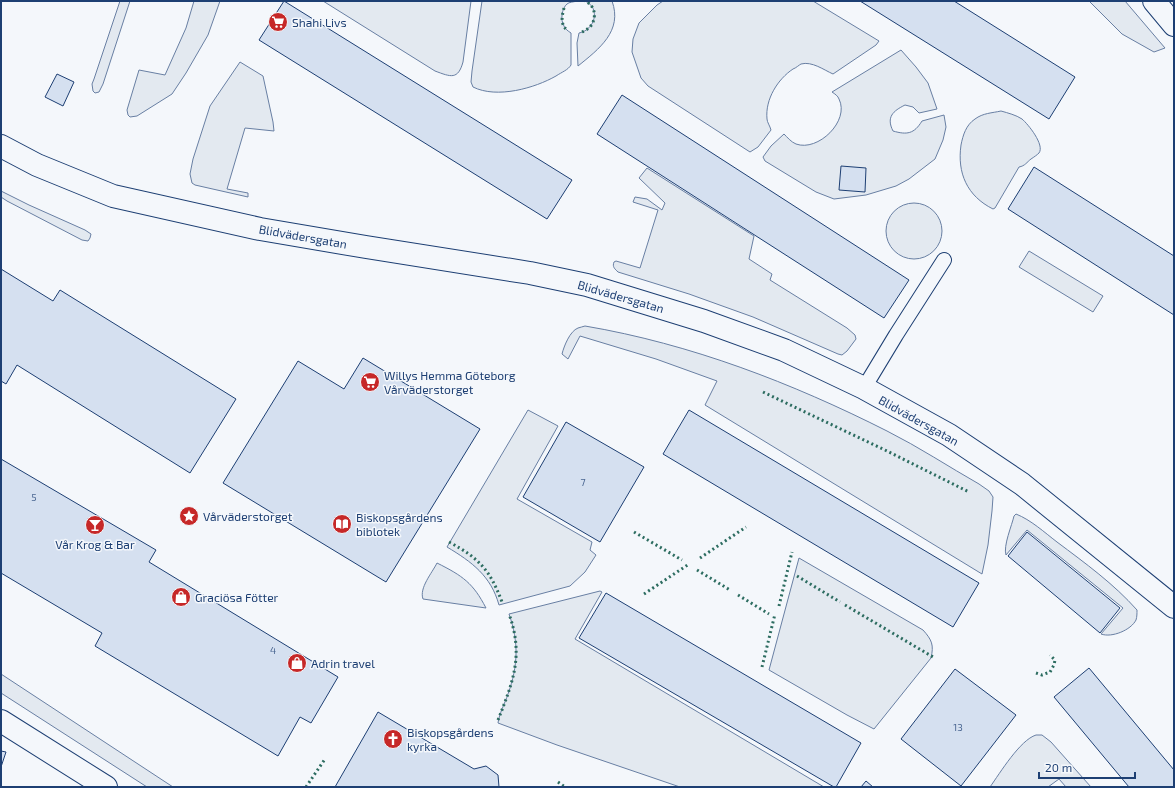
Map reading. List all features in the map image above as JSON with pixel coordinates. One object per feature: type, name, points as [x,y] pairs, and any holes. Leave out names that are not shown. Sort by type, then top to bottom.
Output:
[{"type":"street","points":[[1154,1],[1174,25]]},
{"type":"street","name":"Blidvädersgatan","points":[[1,146],[36,165],[113,196],[260,228],[366,247],[530,273],[587,285],[704,322],[784,350],[864,388],[949,435],[1022,484],[1174,607]]},
{"type":"street","points":[[1,720],[106,787]]},
{"type":"lane","points":[[864,388],[944,260]]},
{"type":"shaded area","points":[[120,1],[130,1],[103,84],[99,92],[95,93],[93,91],[92,84]]},
{"type":"shaded area","points":[[194,1],[220,1],[208,35],[172,94],[137,116],[130,117],[127,110],[139,70],[165,75],[186,28]]},
{"type":"shaded area","points":[[323,1],[471,1],[463,62],[459,72],[453,76],[450,76],[435,71]]},
{"type":"shaded area","points":[[482,1],[577,1],[567,4],[562,14],[564,27],[571,33],[570,67],[556,76],[527,88],[504,92],[493,92],[473,87],[471,82],[472,71]]},
{"type":"shaded area","points":[[585,1],[612,1],[615,12],[612,30],[607,38],[594,53],[578,66],[577,43],[579,33],[589,28],[594,18],[593,9],[590,4]]},
{"type":"shaded area","points":[[663,1],[813,1],[879,41],[876,45],[833,74],[818,66],[805,63],[787,73],[774,90],[768,104],[767,121],[771,130],[758,147],[750,152],[648,86],[641,78],[632,52],[633,39],[639,23]]},
{"type":"shaded area","points":[[1089,1],[1125,1],[1165,48],[1154,52],[1122,34]]},
{"type":"shaded area","points":[[901,50],[928,83],[937,109],[919,113],[913,107],[905,105],[892,115],[890,122],[891,126],[893,131],[906,133],[916,129],[922,121],[944,115],[946,127],[943,140],[935,159],[909,179],[896,186],[866,195],[834,199],[816,192],[765,161],[763,157],[771,146],[784,134],[794,143],[805,145],[814,143],[830,133],[840,116],[841,108],[839,99],[832,92]]},
{"type":"shaded area","points":[[240,62],[263,76],[274,131],[245,128],[227,189],[248,193],[248,197],[195,185],[192,183],[190,174],[193,159],[210,106]]},
{"type":"shaded area","points":[[1001,111],[1022,119],[1032,130],[1038,140],[1040,149],[1039,153],[1024,165],[1019,167],[993,209],[984,204],[970,190],[963,174],[960,155],[965,130],[969,124],[981,116]]},
{"type":"shaded area","points":[[647,168],[754,236],[749,259],[772,274],[770,280],[847,328],[855,335],[856,339],[847,351],[842,355],[838,354],[753,317],[689,294],[618,272],[613,264],[616,261],[640,268],[658,210],[633,202],[635,197],[647,199],[662,210],[665,203],[639,178]]},
{"type":"shaded area","points":[[1,191],[85,230],[91,234],[90,238],[88,241],[82,240],[7,201],[1,197]]},
{"type":"shaded area","points":[[914,203],[925,205],[934,211],[940,220],[942,231],[940,242],[934,251],[925,257],[914,259],[903,257],[894,251],[888,242],[886,231],[888,220],[894,211],[903,205]]},
{"type":"shaded area","points":[[1029,251],[1103,296],[1093,312],[1019,267]]},
{"type":"shaded area","points":[[585,326],[664,343],[702,354],[778,381],[851,413],[899,437],[979,484],[989,491],[993,497],[988,545],[982,574],[705,405],[717,381],[656,359],[580,336],[568,359],[562,354],[568,339],[572,332]]},
{"type":"shaded area","points":[[528,410],[558,426],[517,499],[592,542],[590,550],[596,555],[585,572],[570,586],[499,605],[486,578],[465,558],[447,547]]},
{"type":"shaded area","points":[[1016,514],[1037,526],[1119,591],[1137,610],[1134,624],[1126,630],[1116,634],[1101,634],[1123,608],[1027,530],[1006,555],[1005,551],[1007,541],[1014,516]]},
{"type":"shaded area","points":[[799,558],[923,630],[930,640],[932,646],[931,658],[874,729],[769,670]]},
{"type":"shaded area","points":[[437,563],[461,576],[472,586],[486,608],[423,599],[422,595],[424,585]]},
{"type":"shaded area","points":[[600,591],[602,592],[575,639],[824,787],[680,787],[498,723],[514,674],[516,644],[509,614]]},
{"type":"shaded area","points":[[1,674],[173,787],[147,787],[1,693]]},
{"type":"shaded area","points":[[1036,735],[1042,735],[1051,742],[1091,787],[1066,787],[1059,779],[1048,787],[990,787],[1023,743]]},
{"type":"building","points":[[284,1],[572,180],[547,219],[259,40]]},
{"type":"building","points":[[860,1],[954,1],[1075,77],[1049,119]]},
{"type":"building","points":[[57,74],[74,82],[63,106],[45,97]]},
{"type":"building","points":[[622,95],[909,280],[884,318],[597,134]]},
{"type":"building","points":[[841,166],[866,168],[865,192],[839,190]]},
{"type":"building","points":[[1034,167],[1174,256],[1174,315],[1008,209]]},
{"type":"building","points":[[1,269],[53,301],[60,290],[236,399],[190,473],[17,365],[6,384],[1,381]]},
{"type":"building","points":[[363,358],[480,429],[386,582],[223,483],[298,361],[344,389]]},
{"type":"building","points":[[689,410],[979,583],[953,627],[663,454]]},
{"type":"building","points":[[566,422],[644,467],[600,542],[523,497]]},
{"type":"building","points":[[1,459],[156,550],[149,562],[338,677],[311,723],[300,717],[278,756],[95,646],[102,633],[1,573]]},
{"type":"building","points":[[1027,532],[1120,608],[1100,633],[1008,556]]},
{"type":"building","points":[[606,593],[861,743],[836,787],[579,638]]},
{"type":"building","points":[[1089,668],[1174,770],[1174,787],[1129,787],[1054,697]]},
{"type":"building","points":[[955,669],[1016,715],[961,786],[901,739]]},
{"type":"building","name":"Biskopsgårdens kyrka","points":[[378,712],[474,769],[486,766],[498,775],[499,787],[335,787]]},
{"type":"building","points":[[1,751],[6,752],[1,767]]},
{"type":"building","points":[[866,781],[873,787],[861,787]]},
{"type":"hedge","points":[[582,32],[590,27],[594,21],[594,11],[591,5],[585,1]]},
{"type":"hedge","points":[[564,8],[562,23],[567,30]]},
{"type":"hedge","points":[[763,392],[969,492]]},
{"type":"hedge","points":[[700,558],[746,527]]},
{"type":"hedge","points":[[634,532],[682,560]]},
{"type":"hedge","points":[[449,542],[468,554],[482,566],[493,581],[502,602]]},
{"type":"hedge","points":[[779,606],[792,552]]},
{"type":"hedge","points":[[644,594],[689,564]]},
{"type":"hedge","points":[[697,570],[730,590]]},
{"type":"hedge","points":[[797,576],[840,602]]},
{"type":"hedge","points":[[738,595],[769,614]]},
{"type":"hedge","points":[[845,605],[933,657]]},
{"type":"hedge","points":[[498,720],[515,668],[516,643],[509,614]]},
{"type":"hedge","points":[[762,667],[775,614]]},
{"type":"hedge","points":[[1036,673],[1042,675],[1050,672],[1055,660],[1050,655]]},
{"type":"hedge","points":[[306,787],[325,759]]},
{"type":"hedge","points":[[558,782],[565,787]]},
{"type":"place","name":"Shahi Livs","points":[[278,22]]},
{"type":"place","name":"Willys Hemma Göteborg Vårväderstorget","points":[[370,382]]},
{"type":"place","name":"Vårväderstorget","points":[[189,516]]},
{"type":"place","name":"Biskopsgårdens biblotek","points":[[342,524]]},
{"type":"place","name":"Vår Krog & Bar","points":[[95,525]]},
{"type":"place","name":"Graciösa Fötter","points":[[181,597]]},
{"type":"place","name":"Adrin travel","points":[[297,663]]},
{"type":"place","name":"Biskopsgårdens kyrka","points":[[393,739]]}]
